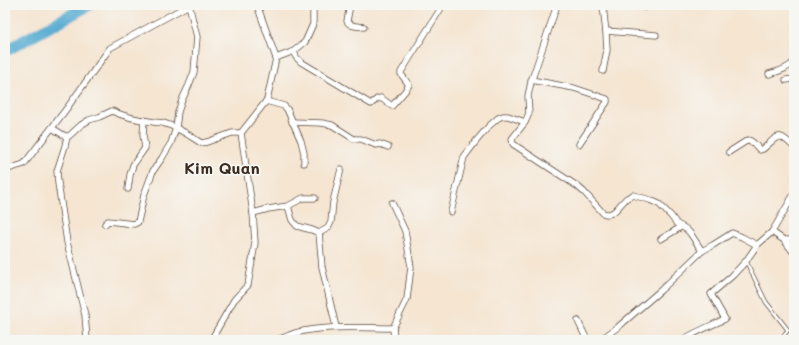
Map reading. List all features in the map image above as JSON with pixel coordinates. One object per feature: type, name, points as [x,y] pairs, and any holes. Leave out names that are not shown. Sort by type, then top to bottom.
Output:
[{"type":"street","points":[[5,170],[24,164],[110,48],[189,5],[197,37],[194,72],[178,112],[176,128],[171,143],[152,171],[144,195],[138,222],[134,224],[108,221],[105,224]]},
{"type":"street","points":[[211,340],[234,300],[248,285],[254,243],[253,213],[241,133],[267,100],[276,58],[257,5]]},
{"type":"street","points":[[276,58],[294,51],[305,42],[313,24],[313,5]]},
{"type":"street","points":[[350,5],[347,23],[364,27]]},
{"type":"street","points":[[294,51],[296,57],[301,62],[371,104],[377,99],[381,98],[392,106],[409,85],[401,72],[443,5]]},
{"type":"street","points":[[557,5],[531,80],[528,96],[528,118],[512,139],[513,144],[577,186],[597,208],[607,215],[612,214],[633,195],[659,204],[677,224],[690,233],[702,251]]},
{"type":"street","points":[[603,5],[607,50],[603,71]]},
{"type":"street","points":[[627,5],[646,7]]},
{"type":"street","points":[[606,31],[656,35]]},
{"type":"street","points":[[769,74],[791,66],[794,62]]},
{"type":"street","points":[[786,80],[794,79]]},
{"type":"street","points":[[531,80],[574,88],[607,99],[607,102],[579,144]]},
{"type":"street","points":[[266,101],[284,106],[286,109],[301,141],[304,153],[304,163]]},
{"type":"street","points":[[67,136],[71,135],[81,125],[89,120],[112,111],[156,123],[165,123],[201,143],[232,133],[241,133]]},
{"type":"street","points":[[451,212],[464,157],[477,140],[495,120],[503,116],[525,122]]},
{"type":"street","points":[[128,190],[133,165],[145,148],[143,135],[144,120]]},
{"type":"street","points":[[292,122],[322,123],[332,125],[354,139],[361,139],[376,145],[380,144],[388,147]]},
{"type":"street","points":[[52,128],[67,136]]},
{"type":"street","points":[[67,136],[57,171],[58,183],[68,242],[85,315],[87,340]]},
{"type":"street","points":[[729,152],[748,140],[751,140],[760,150],[777,137],[781,136],[785,138],[794,148]]},
{"type":"street","points":[[319,233],[328,228],[331,222],[333,202],[341,169]]},
{"type":"street","points":[[683,340],[695,332],[725,319],[711,294],[732,276],[757,245],[772,232],[794,194]]},
{"type":"street","points":[[253,213],[288,206],[303,198],[315,198]]},
{"type":"street","points":[[392,203],[405,231],[411,268],[407,299],[393,328],[394,340]]},
{"type":"street","points":[[288,206],[292,220],[297,226],[319,233]]},
{"type":"street","points":[[661,239],[681,227]]},
{"type":"street","points":[[772,232],[784,240],[794,253]]},
{"type":"street","points":[[319,233],[322,267],[336,328]]},
{"type":"street","points":[[600,340],[618,327],[661,290],[702,251],[713,246],[732,233],[757,245]]},
{"type":"street","points":[[784,240],[794,240]]},
{"type":"street","points":[[578,321],[587,340]]},
{"type":"street","points":[[278,340],[309,330],[336,328],[393,328]]},
{"type":"lane","points":[[746,260],[766,302],[788,330],[780,340]]},
{"type":"waterway","points":[[5,51],[89,5]]},
{"type":"district","name":"Kim Quan","points":[[222,168]]}]
